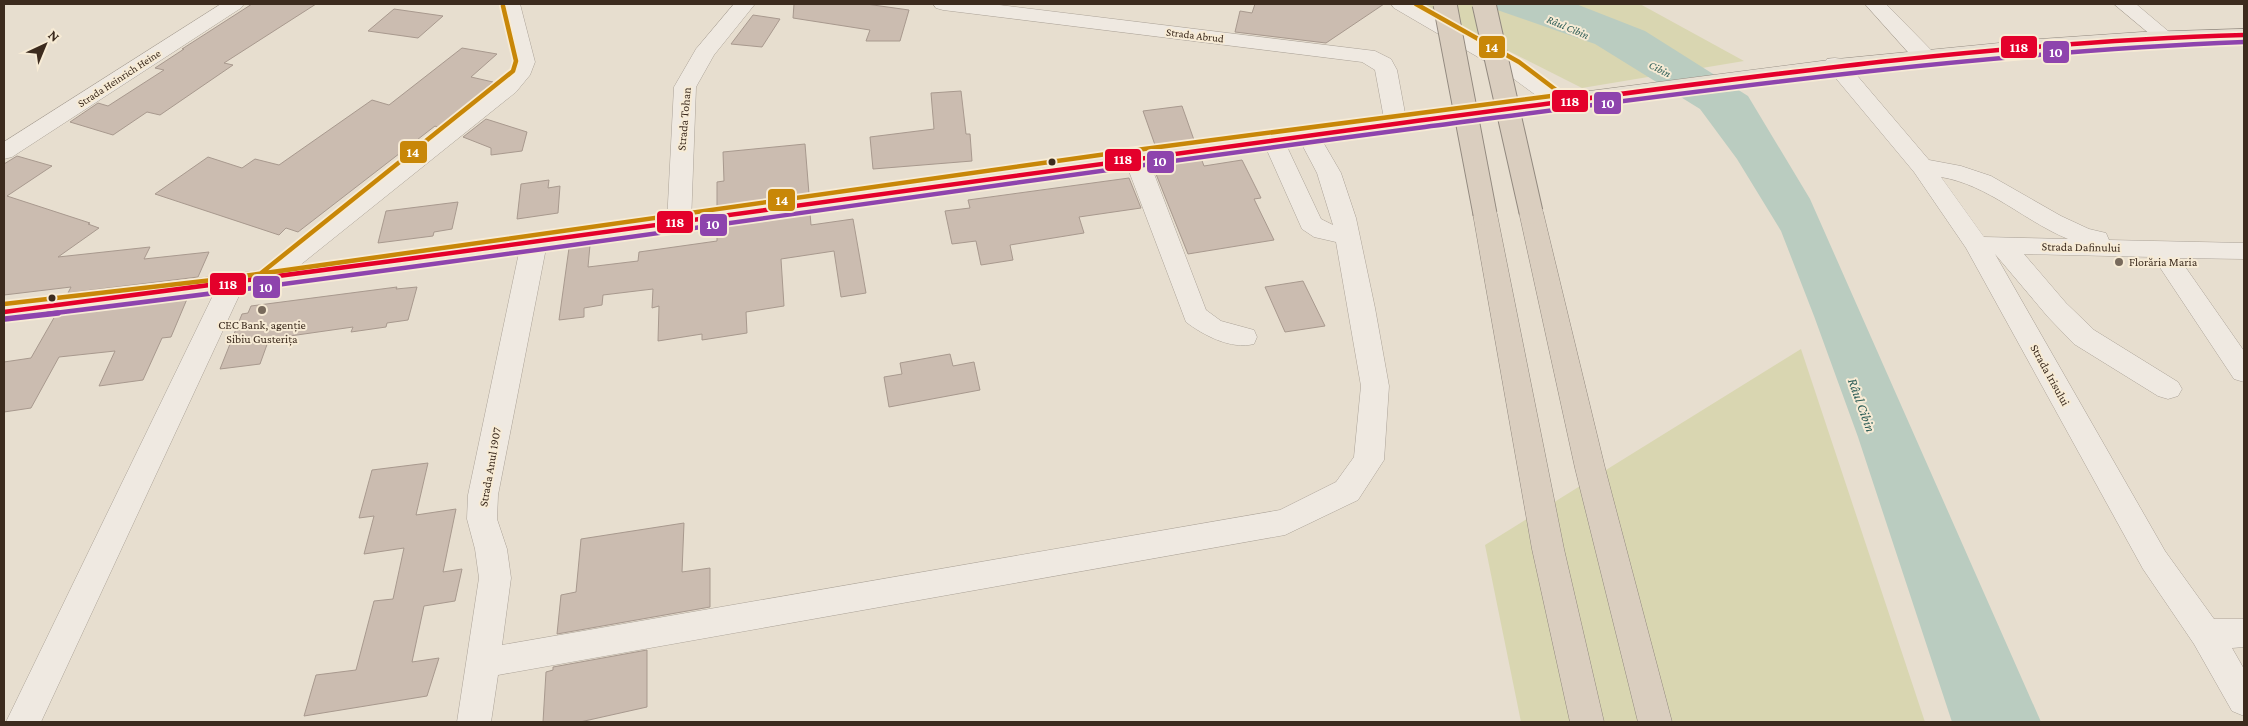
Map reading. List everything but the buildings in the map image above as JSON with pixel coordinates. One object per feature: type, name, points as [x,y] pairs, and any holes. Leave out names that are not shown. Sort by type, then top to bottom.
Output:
[{"type":"highway","points":[[1445,4],[1548,549],[1587,722]]},
{"type":"highway","points":[[1484,4],[1559,344],[1654,722]]},
{"type":"main road","points":[[4,312],[231,285],[1136,158],[1587,99],[1835,64],[2164,36],[2244,35]]},
{"type":"street","name":"Strada Heinrich Heine","points":[[4,152],[234,4]]},
{"type":"street","points":[[265,280],[508,87],[519,76],[524,62],[510,4]]},
{"type":"street","name":"Strada Tohan","points":[[679,223],[685,87],[694,67],[705,51],[745,4]]},
{"type":"street","name":"Strada Abrud","points":[[952,4],[1367,56],[1383,64],[1386,70],[1396,124]]},
{"type":"street","points":[[1401,4],[1515,69],[1560,102]]},
{"type":"street","points":[[1875,4],[1924,56]]},
{"type":"street","points":[[2124,4],[2164,36]]},
{"type":"street","name":"Strada Irisului","points":[[1835,64],[1990,246],[2154,560],[2206,634],[2244,700]]},
{"type":"street","points":[[482,662],[1286,522],[1347,491],[1369,460],[1375,386],[1347,234],[1329,173],[1308,135]]},
{"type":"street","points":[[1273,140],[1311,222],[1318,230],[1330,235],[1347,234]]},
{"type":"street","points":[[1136,158],[1195,315],[1212,328],[1244,337]]},
{"type":"street","points":[[1922,167],[1943,169],[1982,181],[2058,226],[2088,238],[2147,248],[2244,372]]},
{"type":"street","name":"Strada Anul 1907","points":[[474,722],[495,578],[491,549],[482,519],[483,495],[534,243]]},
{"type":"street","points":[[1990,246],[2084,337],[2168,390]]},
{"type":"street","name":"Strada Dafinului","points":[[1990,246],[2244,251]]},
{"type":"street","points":[[23,722],[231,285]]},
{"type":"street","points":[[2206,634],[2244,633]]},
{"type":"shaded area","points":[[1415,4],[1640,4],[1744,61],[1582,88]]},
{"type":"shaded area","points":[[1801,349],[1925,722],[1521,722],[1485,545]]},
{"type":"water","points":[[1480,4],[1576,4],[1645,31],[1748,96],[1810,199],[2041,722],[1952,722],[1858,437],[1781,231],[1737,159],[1700,109],[1595,44]]},
{"type":"transit line","name":"14","points":[[1416,4],[1519,62],[1564,96]]},
{"type":"transit line","name":"14","points":[[260,274],[503,81],[513,71],[516,61],[503,6]]},
{"type":"transit line","name":"118","points":[[4,312],[283,277],[1156,155],[1837,66],[2040,45],[2142,38],[2244,35]]},
{"type":"transit line","name":"10","points":[[5,319],[284,285],[1157,162],[1838,73],[2041,53],[2142,46],[2244,42]]},
{"type":"transit line","name":"14","points":[[4,304],[230,278],[1121,152],[1559,95]]},
{"type":"place","name":"Florăria Maria","points":[[2119,262]]},
{"type":"place","name":"CEC Bank, agenție Sibiu Gusterița","points":[[262,310]]},
{"type":"water label","name":"Râul Cibin","points":[[1568,27]]},
{"type":"water label","name":"Cibin","points":[[1660,69]]},
{"type":"water label","name":"Râul Cibin","points":[[1862,405]]}]
